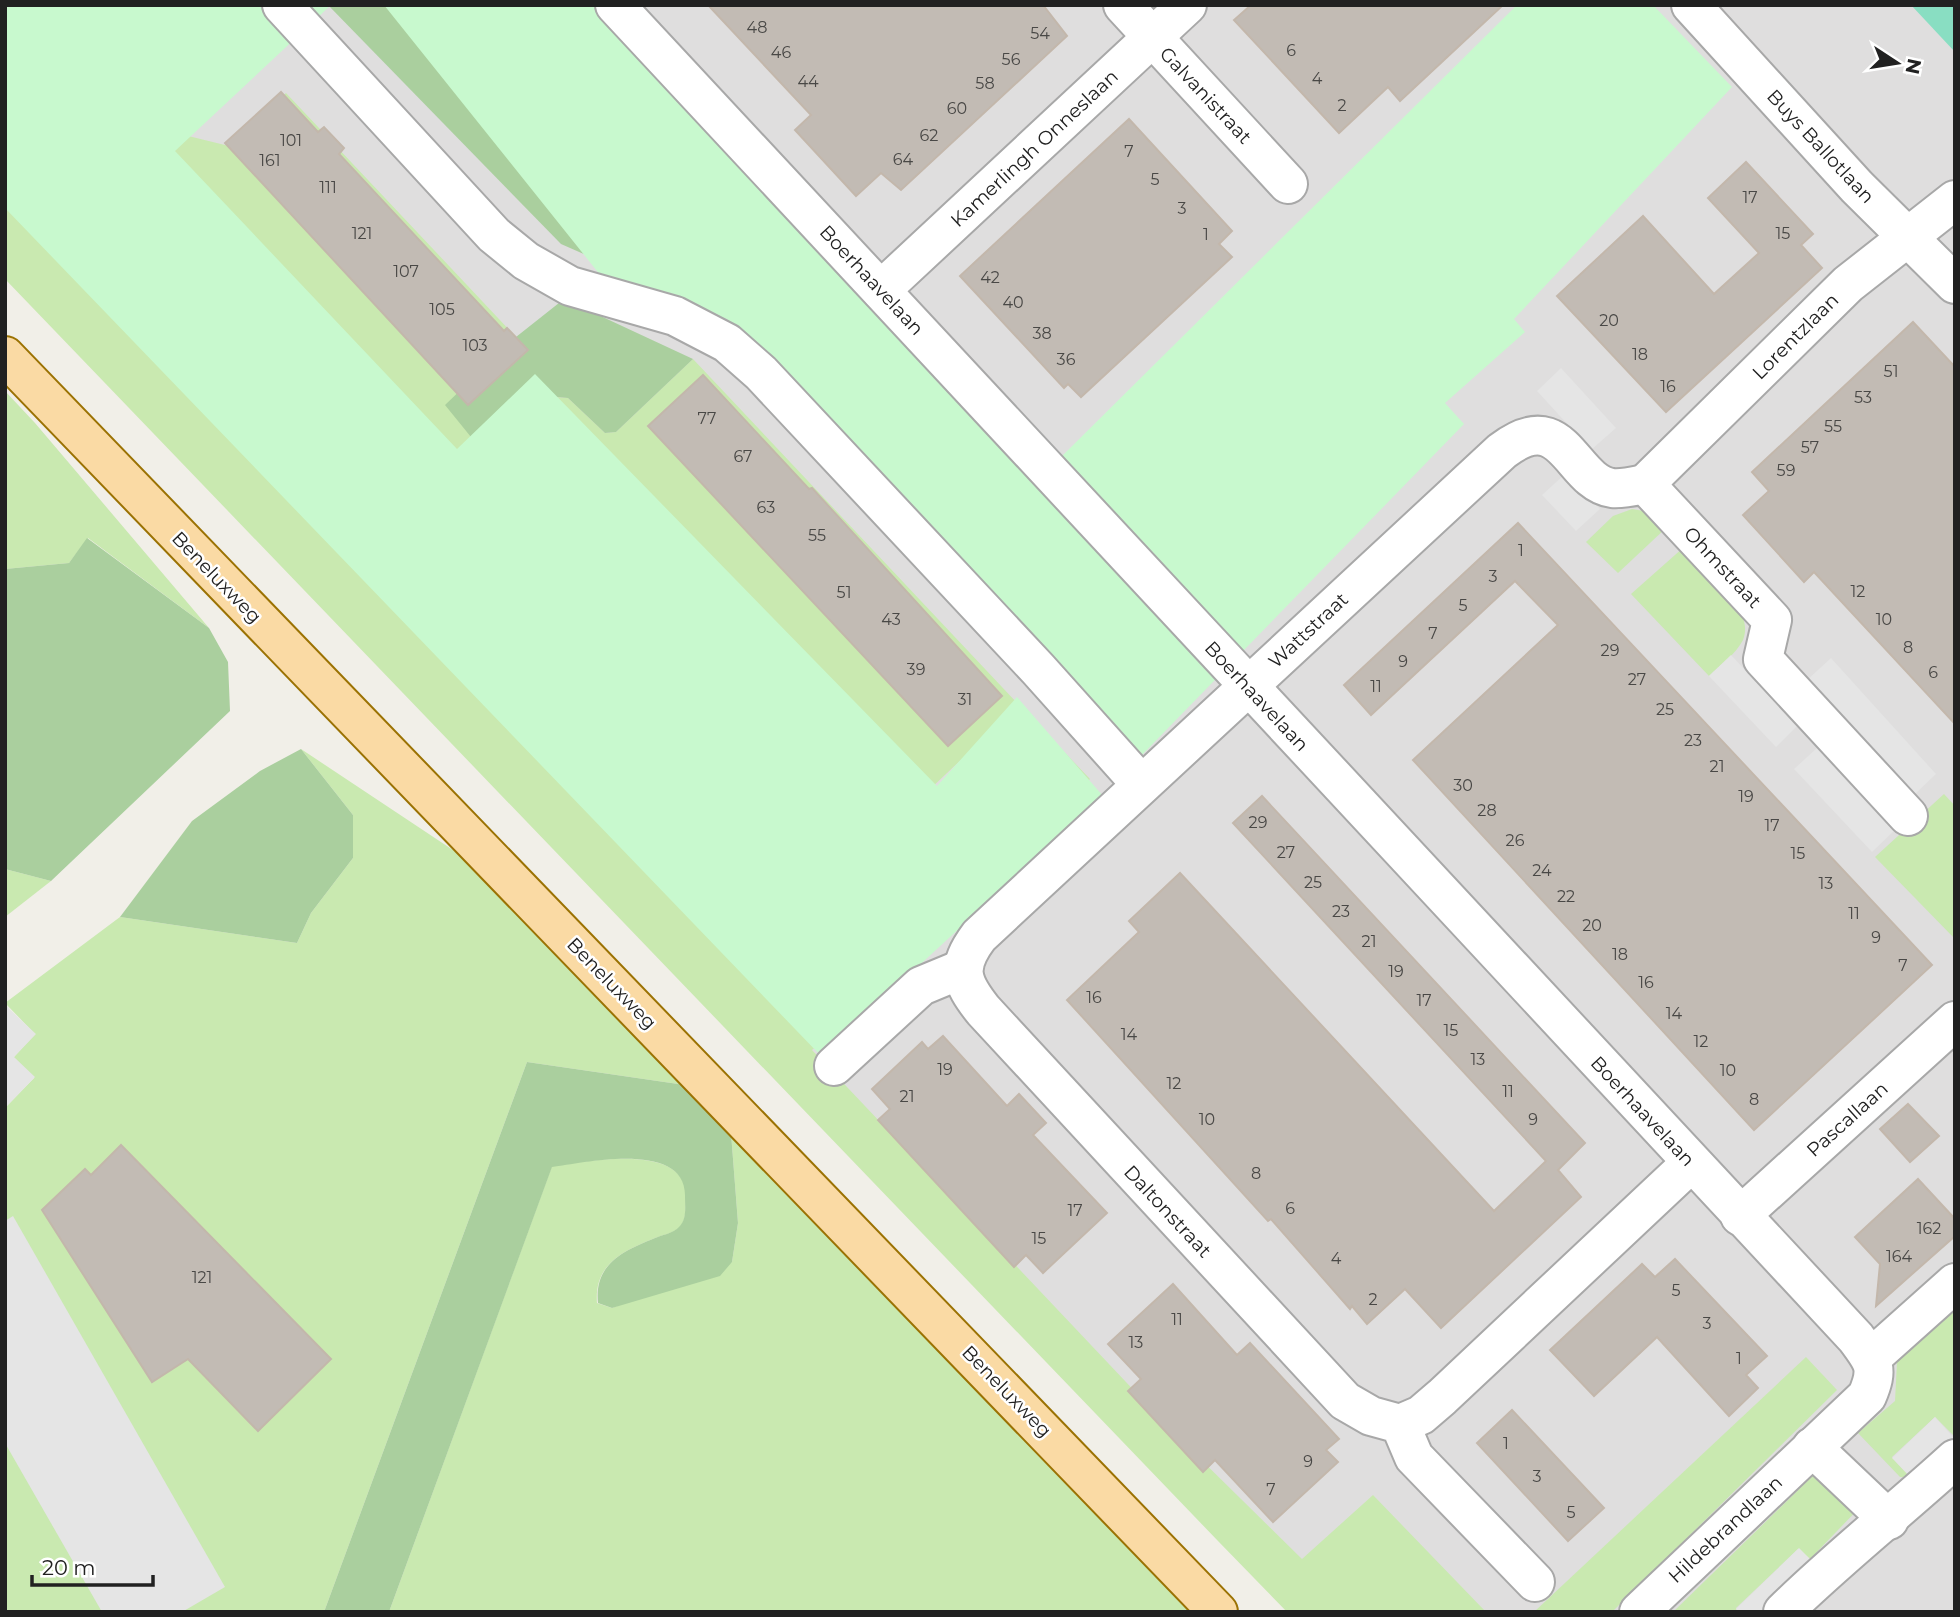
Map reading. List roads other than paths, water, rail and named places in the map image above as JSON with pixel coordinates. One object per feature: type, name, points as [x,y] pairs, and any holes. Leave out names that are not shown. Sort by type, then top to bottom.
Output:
[{"type":"main road","name":"Beneluxweg","points":[[5,356],[1218,1612]]},
{"type":"street","points":[[282,5],[494,235],[526,261],[570,286],[675,316],[727,342],[761,373],[1141,784]]},
{"type":"street","name":"Boerhaavelaan","points":[[615,5],[1006,421],[1248,686],[1856,1338],[1871,1358]]},
{"type":"street","name":"Galvanistraat","points":[[1124,5],[1288,184]]},
{"type":"street","name":"Kamerlingh Onneslaan","points":[[881,290],[1187,5]]},
{"type":"street","name":"Buys Ballotlaan","points":[[1691,5],[1857,187],[1955,284]]},
{"type":"street","name":"Lorentzlaan","points":[[1646,484],[1848,284],[1955,200]]},
{"type":"street","name":"Wattstraat","points":[[964,962],[979,936],[1520,437],[1537,434],[1558,443],[1598,482],[1611,488],[1646,484]]},
{"type":"street","name":"Ohmstraat","points":[[1646,484],[1772,620],[1763,659],[1908,816]]},
{"type":"street","points":[[834,1066],[921,986],[964,962]]},
{"type":"street","name":"Daltonstraat","points":[[964,962],[968,991],[983,1010],[1345,1401],[1371,1416],[1399,1424]]},
{"type":"street","name":"Pascallaan","points":[[1740,1216],[1955,1021]]},
{"type":"street","points":[[1535,1582],[1414,1457],[1399,1424],[1421,1415],[1442,1397],[1691,1163]]},
{"type":"street","points":[[1871,1358],[1955,1283]]},
{"type":"street","name":"Hildebrandlaan","points":[[1639,1612],[1867,1396],[1875,1375],[1871,1358]]},
{"type":"street","points":[[1812,1447],[1889,1520]]},
{"type":"street","points":[[1783,1612],[1823,1572],[1889,1520],[1955,1459]]}]
